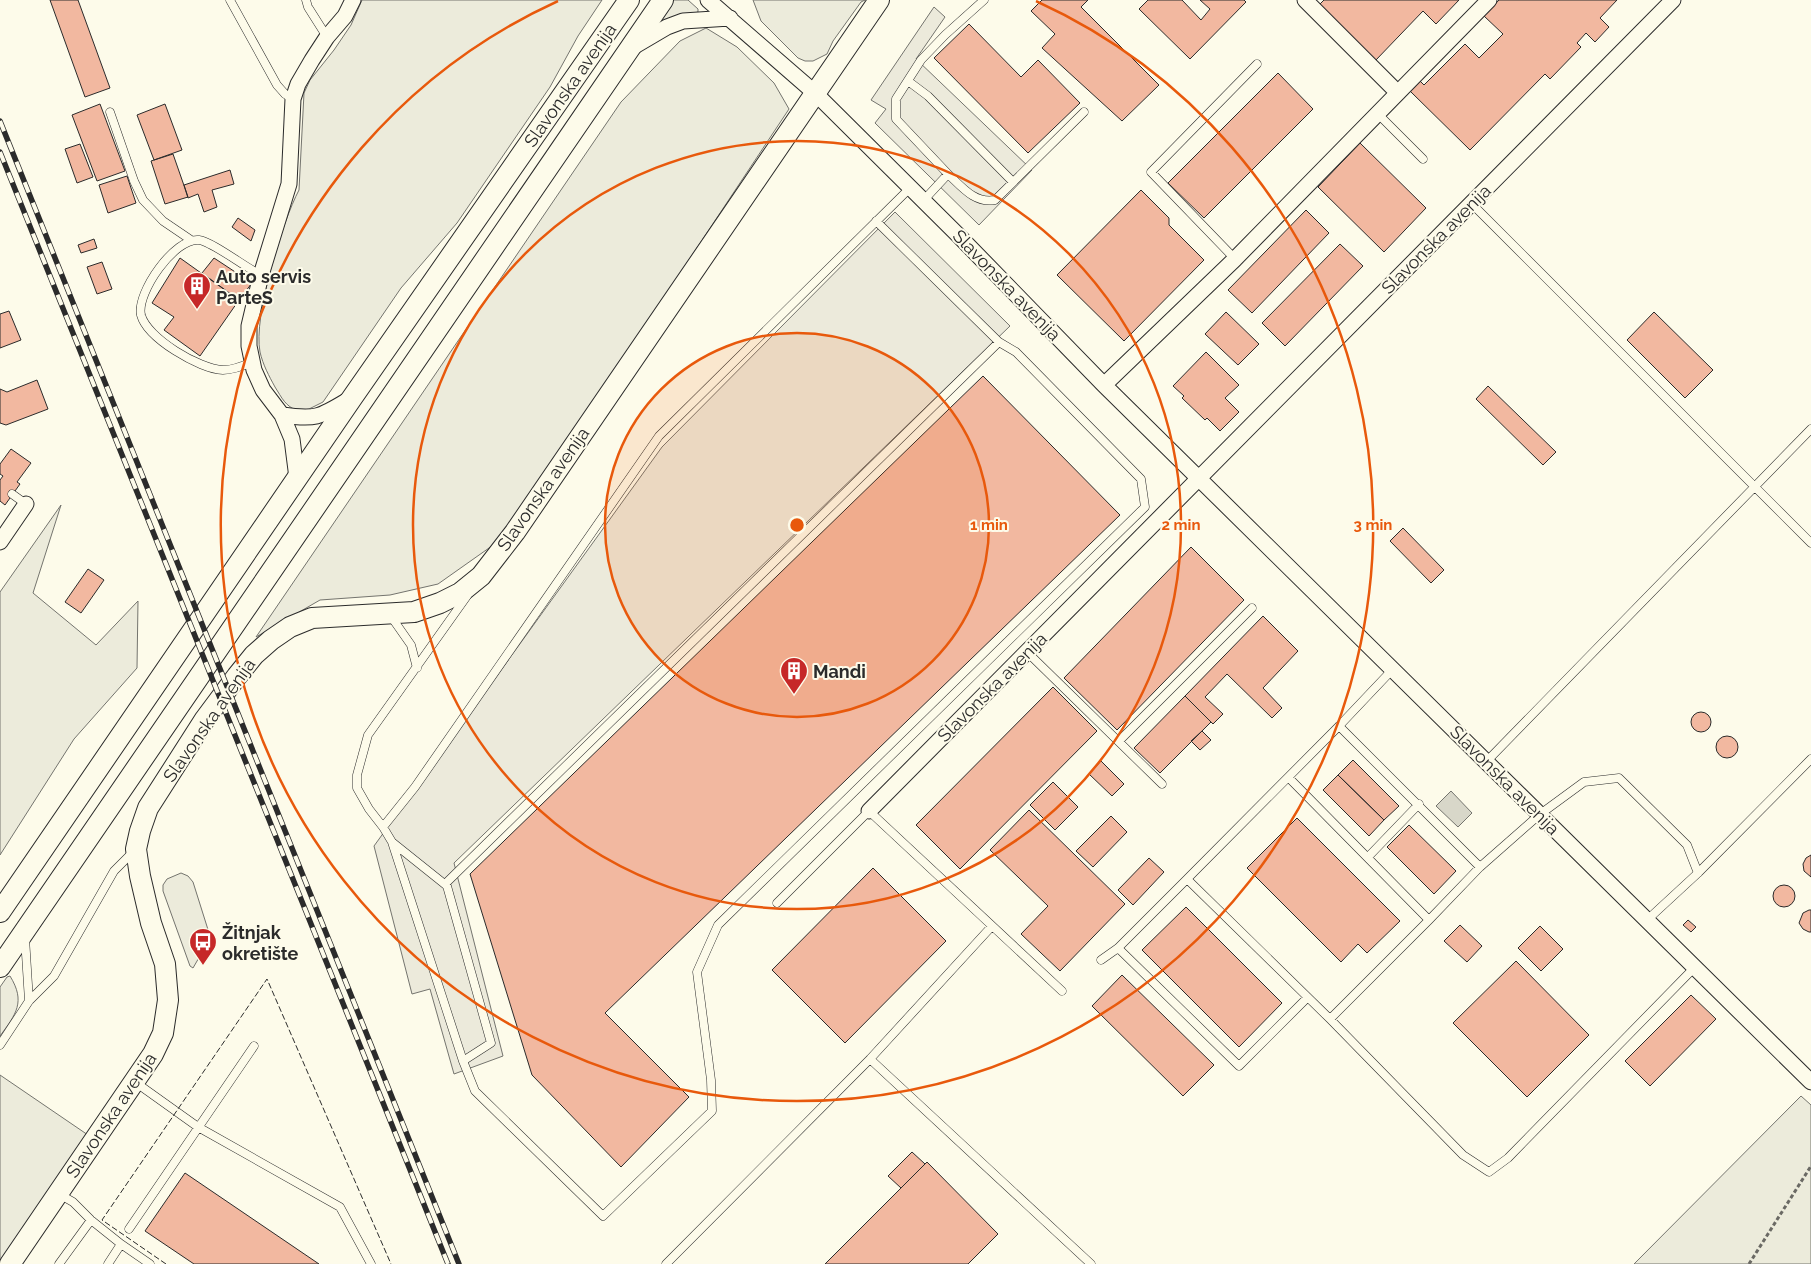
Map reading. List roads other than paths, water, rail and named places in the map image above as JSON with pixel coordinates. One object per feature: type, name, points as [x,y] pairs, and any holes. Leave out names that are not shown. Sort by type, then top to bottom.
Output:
[{"type":"main road","name":"Slavonska avenija","points":[[0,912],[352,398],[629,0]]},
{"type":"main road","name":"Slavonska avenija","points":[[0,967],[663,0]]},
{"type":"main road","name":"Slavonska avenija","points":[[10,1264],[135,1082],[153,1054],[163,1033],[168,1000],[164,964],[140,876],[136,849],[148,808],[205,720],[254,655],[290,626],[312,618],[414,612],[440,603],[460,593],[482,576],[515,532],[879,0]]},
{"type":"street","points":[[297,478],[292,439],[282,415],[263,390],[254,370],[249,346],[248,326],[289,184],[293,99],[298,84],[327,37],[345,16],[353,0]]},
{"type":"street","name":"Slavonska avenija","points":[[708,0],[814,93],[1104,385],[1811,1082]]},
{"type":"street","points":[[725,0],[730,18]]},
{"type":"street","points":[[1305,0],[1398,93]]},
{"type":"street","points":[[1104,385],[1235,259],[1489,0]]},
{"type":"street","name":"Slavonska avenija","points":[[869,811],[1674,0]]},
{"type":"street","name":"Slavonska avenija","points":[[631,48],[667,27],[683,21],[730,18]]},
{"type":"street","points":[[282,415],[305,418],[323,415],[352,398]]},
{"type":"street","points":[[0,542],[26,504]]},
{"type":"lane","points":[[230,0],[277,85],[285,94],[293,99]]},
{"type":"lane","points":[[306,0],[308,7],[327,37]]},
{"type":"lane","points":[[984,0],[945,35],[921,60],[896,99],[896,119],[948,174],[975,198],[986,202],[995,200],[1084,112]]},
{"type":"lane","points":[[1235,259],[1151,172],[1257,64]]},
{"type":"lane","points":[[908,81],[928,96],[1013,182]]},
{"type":"lane","points":[[110,112],[134,181],[143,200],[163,221],[192,240]]},
{"type":"lane","points":[[1377,113],[1423,159]]},
{"type":"lane","points":[[923,201],[948,174]]},
{"type":"lane","points":[[384,826],[415,787],[659,436],[910,188]]},
{"type":"lane","points":[[1472,203],[1811,543]]},
{"type":"lane","points":[[482,576],[368,735],[357,775],[357,788],[368,809],[384,826],[392,842],[463,1061],[475,1091],[603,1216],[712,1111],[711,1080],[697,972],[718,925],[1145,507],[1141,479],[1016,352],[999,342],[876,221]]},
{"type":"lane","points":[[252,362],[224,370],[209,368],[190,360],[147,328],[141,314],[143,295],[166,260],[182,244],[192,240],[208,243],[248,269],[262,275]]},
{"type":"lane","points":[[445,884],[999,342]]},
{"type":"lane","points":[[1487,761],[1811,429]]},
{"type":"lane","points":[[12,494],[26,504]]},
{"type":"lane","points":[[1119,741],[1252,608]]},
{"type":"lane","points":[[389,614],[411,645],[417,668]]},
{"type":"lane","points":[[1027,652],[1162,784]]},
{"type":"lane","points":[[1101,960],[1118,948],[1288,778],[1393,669]]},
{"type":"lane","points":[[1339,726],[1480,867]]},
{"type":"lane","points":[[1646,921],[1698,873],[1811,759]]},
{"type":"lane","points":[[1288,778],[1429,920]]},
{"type":"lane","points":[[1330,1020],[1480,867],[1539,815],[1584,782],[1620,778],[1687,845],[1698,873]]},
{"type":"lane","points":[[1368,857],[1419,804]]},
{"type":"lane","points":[[777,903],[869,811],[1062,991]]},
{"type":"lane","points":[[392,842],[445,884],[491,1043],[463,1061]]},
{"type":"lane","points":[[0,1045],[29,1001],[54,976],[114,871],[136,849]]},
{"type":"lane","points":[[1187,879],[1464,1155],[1489,1172],[1508,1158],[1694,968]]},
{"type":"lane","points":[[666,1264],[870,1059],[992,926]]},
{"type":"lane","points":[[24,931],[29,1001]]},
{"type":"lane","points":[[1118,948],[1239,1066],[1307,998]]},
{"type":"lane","points":[[129,1229],[254,1046]]},
{"type":"lane","points":[[870,1059],[1091,1264]]},
{"type":"lane","points":[[135,1082],[198,1127],[340,1207],[371,1264]]},
{"type":"lane","points":[[58,1194],[73,1202],[91,1220],[150,1264]]},
{"type":"lane","points":[[60,1264],[91,1220]]},
{"type":"lane","points":[[108,1264],[121,1244]]},
{"type":"railway","points":[[0,121],[459,1264]]},
{"type":"railway","points":[[0,152],[448,1264]]},
{"type":"place","name":"Auto servis ParteS","points":[[197,310]]},
{"type":"place","name":"Mandi","points":[[794,695]]},
{"type":"place","name":"Žitnjak okretište","points":[[203,966]]}]
